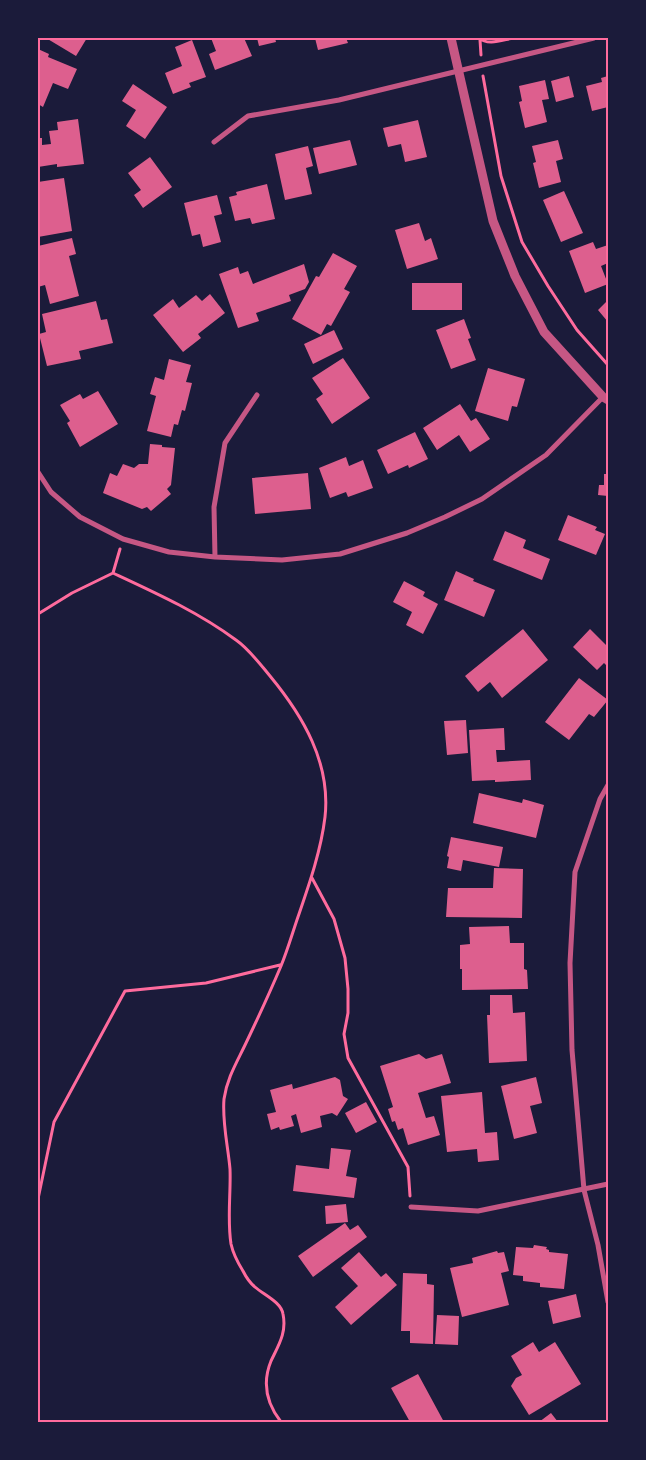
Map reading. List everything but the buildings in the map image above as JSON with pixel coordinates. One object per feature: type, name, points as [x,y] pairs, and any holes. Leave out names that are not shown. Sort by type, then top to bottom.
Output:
[{"type":"street","points":[[38,472],[51,492],[80,516],[123,539],[169,552],[215,557],[282,560],[340,554],[407,533],[482,499],[546,455],[606,399],[544,332],[515,276],[492,221],[450,38]]},
{"type":"street","points":[[214,142],[248,116],[339,100],[594,38]]},
{"type":"street","points":[[215,557],[214,507],[225,443],[257,395]]},
{"type":"street","points":[[608,785],[600,799],[576,872],[570,963],[572,1050],[584,1190],[598,1245],[608,1302]]},
{"type":"street","points":[[411,1207],[478,1211],[608,1184]]},
{"type":"path","points":[[513,38],[488,42],[480,39],[483,84],[501,176],[522,242],[577,330],[608,365]]},
{"type":"path","points":[[38,614],[72,593],[113,573],[123,539]]},
{"type":"path","points":[[113,573],[189,609],[239,642],[261,665],[296,710],[307,728],[316,749],[322,772],[325,816],[311,878],[281,965],[233,1068],[227,1084],[224,1101],[224,1120],[228,1140],[230,1171],[231,1245],[243,1273],[252,1285],[278,1304],[284,1313],[282,1340],[270,1364],[267,1378],[270,1406],[281,1422]]},
{"type":"path","points":[[311,878],[334,919],[345,958],[348,1013],[344,1034],[348,1058],[408,1168],[411,1207]]},
{"type":"path","points":[[38,1199],[54,1122],[125,991],[206,983],[281,965]]}]
